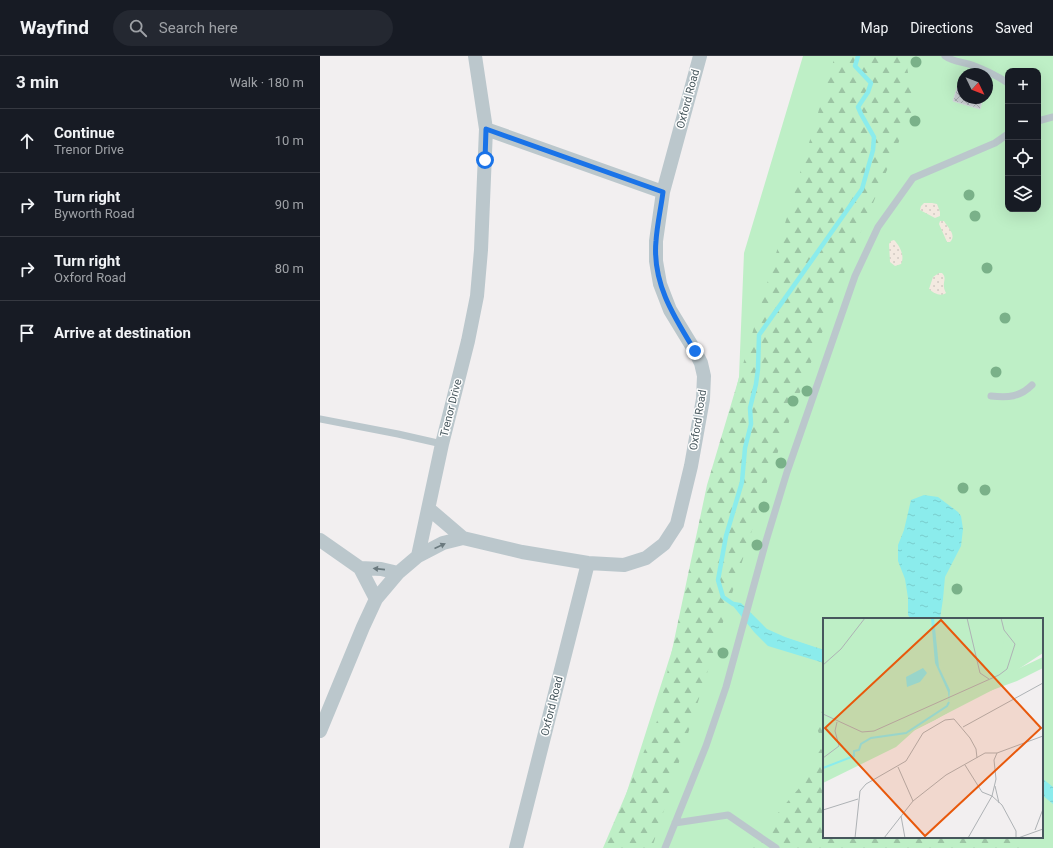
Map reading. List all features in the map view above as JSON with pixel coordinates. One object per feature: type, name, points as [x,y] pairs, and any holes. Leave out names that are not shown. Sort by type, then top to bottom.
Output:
[{"type":"street","name":"Trenor Drive","points":[[418,556],[442,444],[468,341],[477,296],[481,250],[486,129],[475,56]]},
{"type":"street","name":"Oxford Road","points":[[429,510],[462,538],[522,552],[588,563],[624,565],[646,558],[664,544],[677,524],[691,466],[703,399],[704,376],[695,351],[670,310],[660,284],[656,261],[656,242],[663,192],[700,56]]},
{"type":"street","points":[[486,129],[663,192]]},
{"type":"street","name":"Oxford Road","points":[[418,556],[443,543],[462,538]]},
{"type":"street","points":[[320,540],[360,568],[376,599]]},
{"type":"street","points":[[320,731],[376,599],[398,573],[418,556]]},
{"type":"street","name":"Oxford Road","points":[[516,848],[588,563]]},
{"type":"street","points":[[360,568],[380,569],[398,573]]},
{"type":"lane","points":[[946,56],[953,60],[994,73],[1005,81]]},
{"type":"lane","points":[[1041,119],[1053,117]]},
{"type":"lane","points":[[665,848],[706,746],[726,687],[766,541],[787,472],[855,276],[878,227],[914,178],[994,143],[1005,136]]},
{"type":"lane","points":[[991,396],[1002,398],[1014,396],[1026,391],[1032,385]]},
{"type":"lane","points":[[320,419],[442,444]]},
{"type":"lane","points":[[675,823],[728,815],[776,848]]},
{"type":"green space","points":[[803,56],[1053,56],[1053,848],[609,848],[682,619],[739,377],[744,253]]},
{"type":"green space","points":[[835,56],[905,56],[914,106],[849,260],[769,476],[652,848],[603,848],[657,721],[707,485]]},
{"type":"green space","points":[[823,710],[823,742],[817,729]]},
{"type":"green space","points":[[823,746],[823,838],[1021,838],[1022,848],[751,848],[807,779],[814,760]]},
{"type":"sand","points":[[924,203],[937,204],[940,216],[935,218],[920,210]]},
{"type":"sand","points":[[940,221],[944,221],[952,234],[953,237],[950,242],[947,242],[939,224]]},
{"type":"sand","points":[[894,240],[900,248],[902,254],[901,264],[895,266],[890,262],[889,244]]},
{"type":"sand","points":[[939,273],[942,273],[945,278],[944,288],[946,293],[942,295],[939,295],[929,289],[933,277]]},
{"type":"water","points":[[924,495],[938,497],[961,516],[963,529],[961,546],[945,577],[940,618],[910,618],[908,615],[908,598],[905,579],[898,561],[898,545],[904,530],[911,500]]},
{"type":"water","points":[[729,601],[741,603],[767,629],[785,637],[823,650],[823,663],[768,646],[754,632]]},
{"type":"water","points":[[1043,779],[1053,787],[1053,804],[1043,796]]},
{"type":"building","points":[[957,88],[957,102],[953,101]]},
{"type":"building","points":[[963,104],[981,104],[980,109]]},
{"type":"waterway","points":[[733,604],[723,597],[718,580],[726,536],[742,482],[745,448],[751,424],[750,408],[758,369],[759,335],[862,189],[873,150],[874,137],[858,107],[868,92],[871,83],[855,66],[858,56]]},
{"type":"route","points":[[485,160],[486,129],[663,192],[656,242],[656,261],[660,284],[670,310],[695,351]]}]
